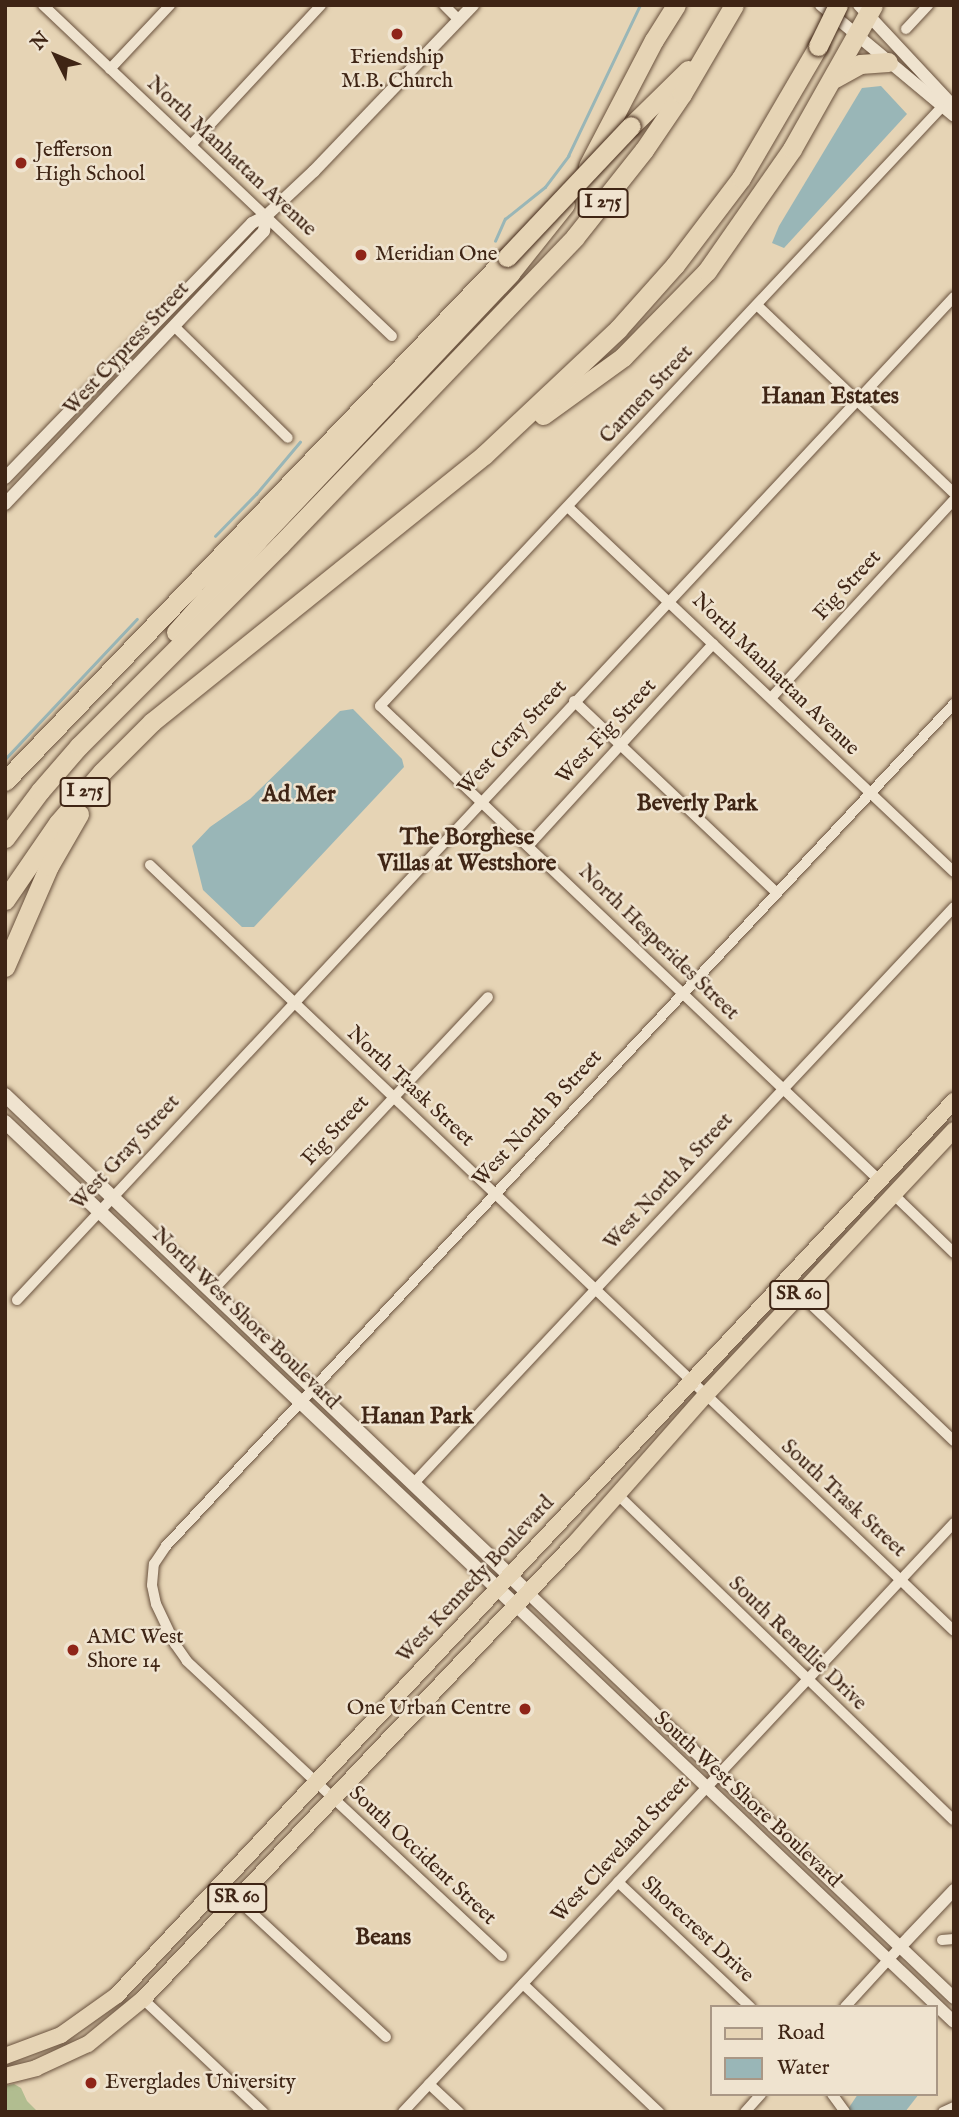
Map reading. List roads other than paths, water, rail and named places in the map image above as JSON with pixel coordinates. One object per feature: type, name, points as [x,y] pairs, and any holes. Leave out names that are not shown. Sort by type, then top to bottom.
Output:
[{"type":"highway","points":[[95,729],[215,586],[542,236],[586,170],[654,40],[676,5]]},
{"type":"highway","name":"I 275","points":[[11,830],[46,784],[95,729],[280,545],[575,237],[644,150],[720,32],[734,5]]},
{"type":"highway","name":"I 275","points":[[5,900],[40,847],[78,799],[126,747],[181,698],[484,455],[591,357],[675,265],[741,178],[818,46],[838,5]]},
{"type":"highway","points":[[484,455],[623,357],[693,287],[771,182],[834,78],[856,35],[866,8]]},
{"type":"highway","points":[[5,781],[631,126],[689,69],[720,32]]},
{"type":"highway","points":[[834,78],[860,64],[888,62]]},
{"type":"highway","points":[[5,967],[37,891],[72,824],[129,751],[181,698]]},
{"type":"main road","points":[[5,1096],[527,1592]]},
{"type":"main road","name":"West Kennedy Boulevard","points":[[5,2056],[61,2035],[98,2011],[148,1962],[954,1101]]},
{"type":"main road","name":"North West Shore Boulevard","points":[[5,1122],[515,1605]]},
{"type":"main road","points":[[893,1194],[889,1184],[918,1150],[926,1130]]},
{"type":"main road","name":"SR 60","points":[[13,2074],[88,2044],[143,1999],[573,1545],[616,1493],[705,1396],[954,1130]]},
{"type":"main road","points":[[838,1254],[853,1226],[884,1191],[878,1180]]},
{"type":"main road","points":[[222,1884],[237,1899]]},
{"type":"main road","points":[[143,1999],[148,1962]]},
{"type":"main road","points":[[13,2074],[61,2035]]},
{"type":"street","name":"North Manhattan Avenue","points":[[43,5],[392,336]]},
{"type":"street","points":[[110,69],[170,5]]},
{"type":"street","points":[[191,145],[321,5]]},
{"type":"street","points":[[444,5],[459,20]]},
{"type":"street","name":"West Cypress Street","points":[[5,478],[251,223],[266,216],[343,142],[473,5]]},
{"type":"street","points":[[821,5],[888,62],[947,107]]},
{"type":"street","points":[[906,29],[928,5]]},
{"type":"street","points":[[866,8],[954,116]]},
{"type":"street","name":"Carmen Street","points":[[380,706],[947,107]]},
{"type":"street","name":"West Cypress Street","points":[[5,504],[264,231],[266,216]]},
{"type":"street","name":"West Gray Street","points":[[17,1300],[99,1209],[954,297]]},
{"type":"street","points":[[174,304],[175,327],[288,438]]},
{"type":"street","points":[[757,305],[954,493]]},
{"type":"street","name":"Fig Street","points":[[771,698],[954,500]]},
{"type":"street","name":"North Manhattan Avenue","points":[[568,507],[954,872]]},
{"type":"street","name":"West Fig Street","points":[[527,846],[713,644]]},
{"type":"street","points":[[574,701],[776,892]]},
{"type":"street","name":"West North B Street","points":[[154,1564],[166,1546],[954,704]]},
{"type":"street","name":"North Hesperides Street","points":[[380,706],[878,1180]]},
{"type":"street","name":"North Trask Street","points":[[150,865],[705,1396]]},
{"type":"street","name":"West North A Street","points":[[413,1483],[954,907]]},
{"type":"street","name":"Fig Street","points":[[212,1291],[488,997]]},
{"type":"street","points":[[893,1194],[954,1252]]},
{"type":"street","points":[[800,1294],[954,1441]]},
{"type":"street","name":"South Trask Street","points":[[705,1396],[954,1631]]},
{"type":"street","name":"South Renellie Drive","points":[[616,1493],[807,1681],[954,1820]]},
{"type":"street","name":"West Cleveland Street","points":[[403,2112],[954,1523]]},
{"type":"street","name":"South Occident Street","points":[[154,1564],[152,1585],[156,1604],[175,1644],[187,1661],[315,1784],[502,1956]]},
{"type":"street","name":"South West Shore Boulevard","points":[[527,1592],[717,1776],[954,1998]]},
{"type":"street","name":"South West Shore Boulevard","points":[[515,1605],[936,2005]]},
{"type":"street","name":"Shorecrest Drive","points":[[618,1882],[748,2005]]},
{"type":"street","points":[[847,2005],[954,1890]]},
{"type":"street","points":[[237,1899],[386,2037]]},
{"type":"street","points":[[523,1984],[659,2112]]},
{"type":"street","points":[[143,1999],[262,2112]]},
{"type":"street","name":"South West Shore Boulevard","points":[[938,2007],[954,2022]]},
{"type":"street","points":[[429,2084],[458,2112]]},
{"type":"street","points":[[744,2112],[759,2096]]},
{"type":"street","points":[[943,2112],[954,2107]]},
{"type":"water","points":[[881,86],[907,114],[784,248],[772,243],[779,226],[862,88]]},
{"type":"water","points":[[353,709],[402,759],[404,767],[254,927],[242,927],[203,890],[192,846],[210,827],[250,799],[340,711]]},
{"type":"water","points":[[857,2096],[917,2096],[905,2112],[846,2112]]},
{"type":"waterway","points":[[495,241],[505,219],[545,187],[568,156],[640,5]]},
{"type":"waterway","points":[[215,536],[256,494],[300,442]]},
{"type":"waterway","points":[[5,759],[137,619]]},
{"type":"place","name":"Friendship M.B. Church","points":[[397,34]]},
{"type":"place","name":"Jefferson High School","points":[[21,163]]},
{"type":"place","name":"Meridian One","points":[[361,255]]},
{"type":"place","name":"AMC West Shore 14","points":[[73,1650]]},
{"type":"place","name":"One Urban Centre","points":[[525,1709]]},
{"type":"place","name":"Everglades University","points":[[91,2083]]},
{"type":"district","name":"Hanan Estates","points":[[830,397]]},
{"type":"district","name":"Ad Mer","points":[[299,795]]},
{"type":"district","name":"Beverly Park","points":[[697,804]]},
{"type":"district","name":"The Borghese Villas at Westshore","points":[[467,851]]},
{"type":"district","name":"Hanan Park","points":[[417,1417]]},
{"type":"district","name":"Beans","points":[[383,1938]]}]
